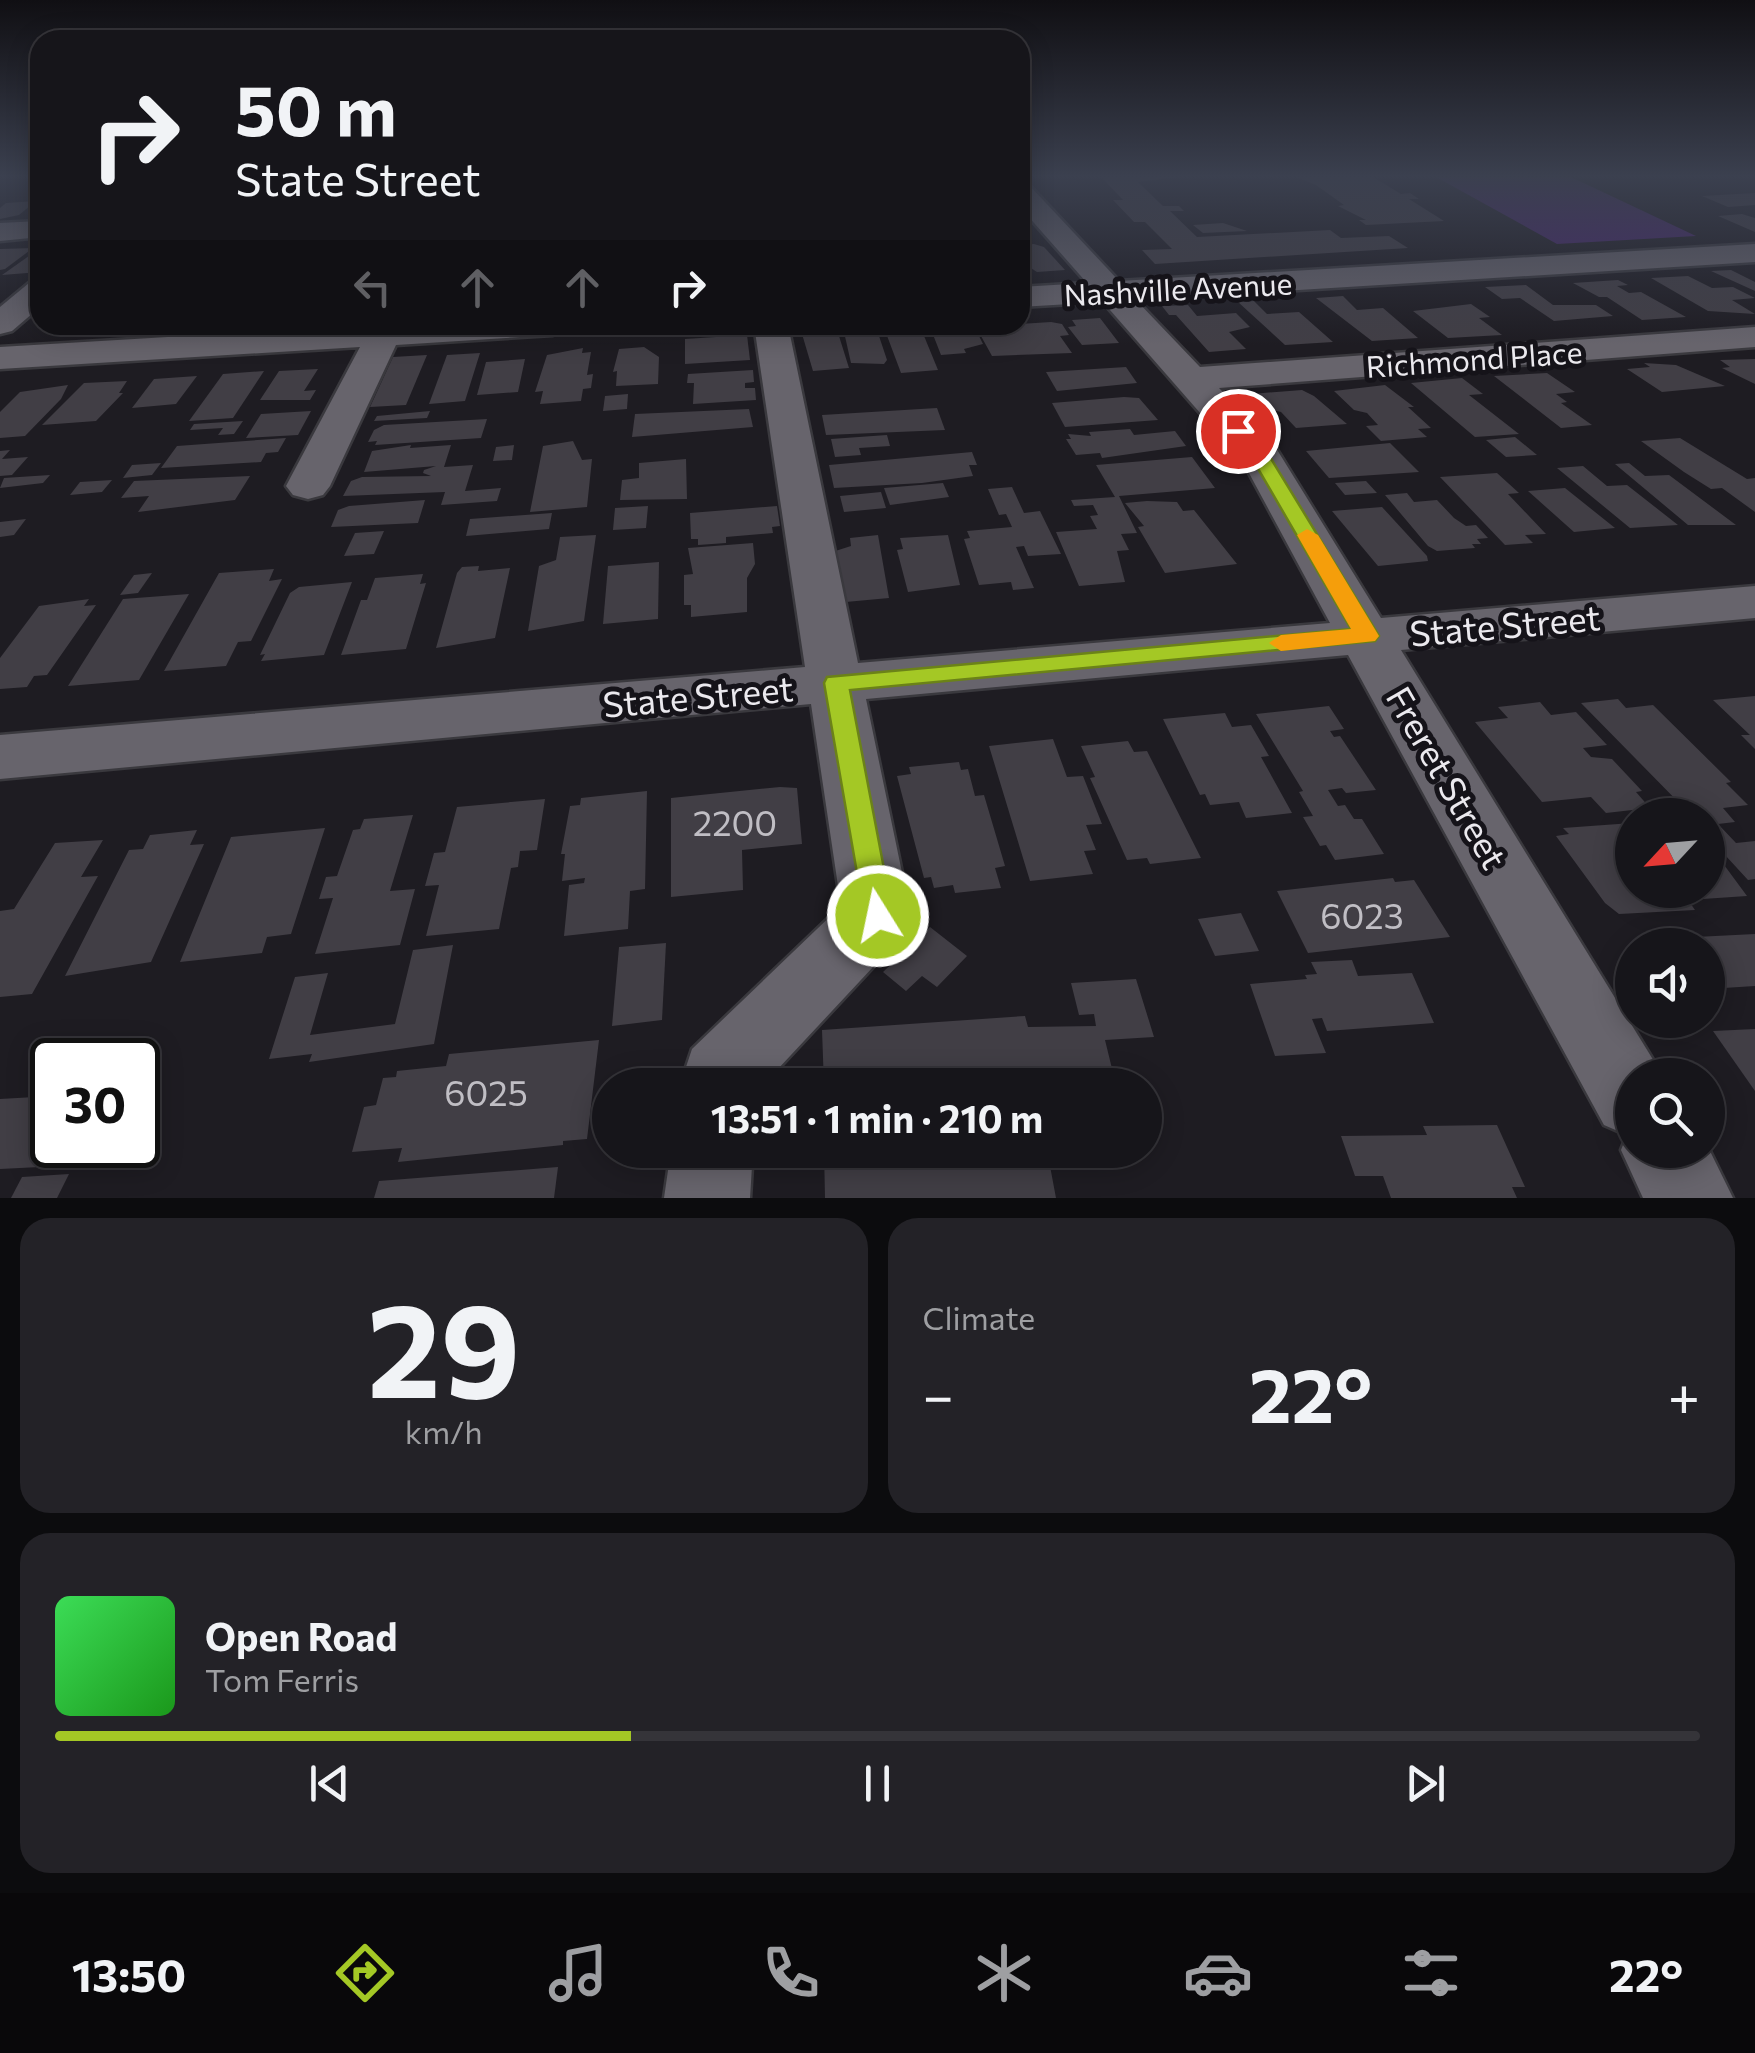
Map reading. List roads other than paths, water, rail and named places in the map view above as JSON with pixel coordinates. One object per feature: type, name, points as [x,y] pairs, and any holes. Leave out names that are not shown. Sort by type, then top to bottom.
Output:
[{"type":"street","name":"Freret Street","points":[[1039,234],[1113,292],[1261,457],[1615,1068]]},
{"type":"street","name":"Nashville Avenue","points":[[1030,296],[1755,254]]},
{"type":"street","points":[[0,324],[30,298]]},
{"type":"street","points":[[0,358],[316,335]]},
{"type":"street","points":[[308,486],[383,335]]},
{"type":"street","points":[[728,1068],[878,916],[773,335]]},
{"type":"street","name":"Richmond Place","points":[[1192,379],[1755,337]]},
{"type":"street","name":"State Street","points":[[0,757],[1755,602]]},
{"type":"street","points":[[707,1198],[710,1168]]},
{"type":"street","points":[[1672,1168],[1690,1198]]}]
